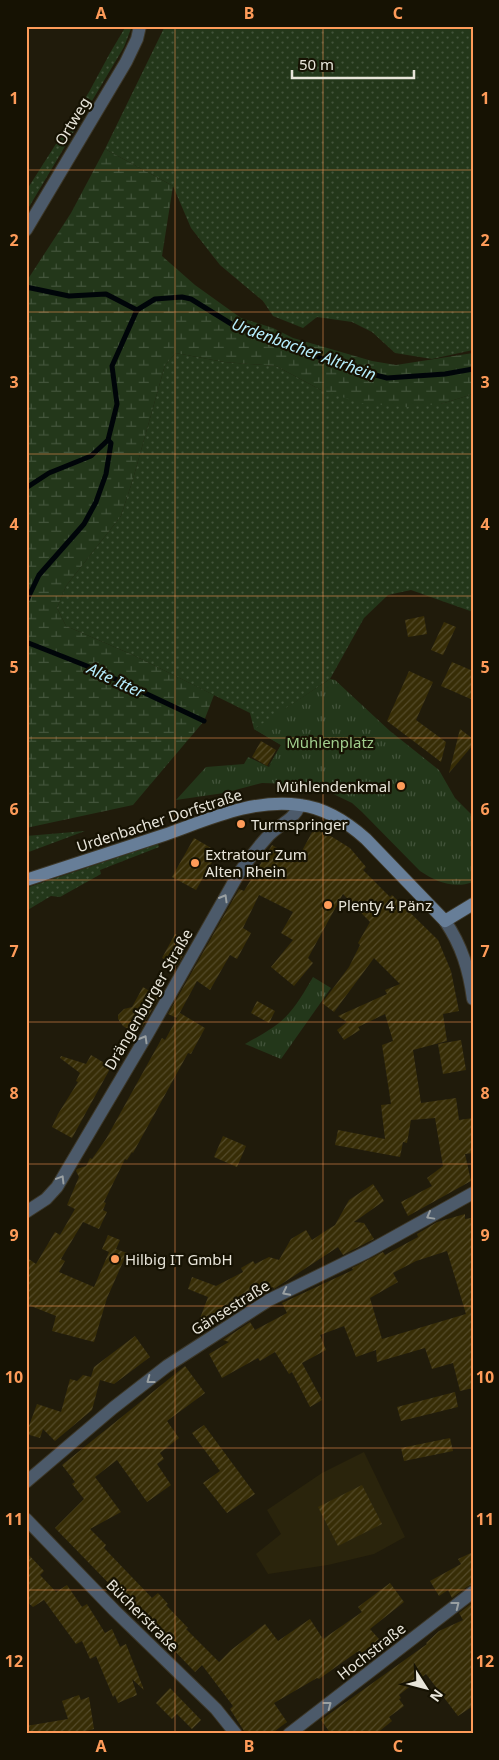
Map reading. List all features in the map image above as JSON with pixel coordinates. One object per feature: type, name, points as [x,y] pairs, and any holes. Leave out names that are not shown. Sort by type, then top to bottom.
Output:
[{"type":"street","name":"Ortweg","points":[[26,230],[126,62],[137,39],[140,26]]},
{"type":"street","name":"Urdenbacher Dorfstraße","points":[[26,880],[243,808],[283,803],[316,808],[334,815],[366,839],[445,921],[461,948],[468,971],[473,999]]},
{"type":"street","name":"Drängenburger Straße","points":[[26,1212],[46,1199],[57,1186],[147,1035],[239,873],[270,835],[296,814],[300,805]]},
{"type":"street","points":[[445,921],[473,904]]},
{"type":"street","name":"Gänsestraße","points":[[26,1482],[106,1413],[152,1378],[242,1318],[270,1300],[367,1252],[473,1193]]},
{"type":"street","name":"Bücherstraße","points":[[26,1519],[114,1610],[216,1709],[236,1734]]},
{"type":"street","name":"Hochstraße","points":[[289,1734],[473,1592]]},
{"type":"shaded area","points":[[364,1452],[405,1537],[374,1554],[328,1565],[268,1574],[256,1554],[281,1534],[267,1510],[322,1473]]},
{"type":"green space","points":[[126,26],[132,26],[124,47],[26,212],[26,191],[89,92]]},
{"type":"green space","points":[[165,26],[473,26],[473,350],[432,359],[395,353],[372,332],[352,322],[317,317],[303,328],[273,316],[263,301],[220,265],[191,228],[173,186],[105,149]]},
{"type":"green space","points":[[105,149],[173,186],[162,256],[195,285],[241,318],[273,328],[293,338],[372,361],[396,365],[473,353],[473,394],[441,404],[406,407],[360,403],[321,390],[276,366],[224,362],[176,353],[165,365],[121,516],[66,586],[57,608],[66,626],[133,655],[214,695],[204,721],[133,805],[26,828],[26,282],[71,213]]},
{"type":"green space","points":[[176,353],[224,362],[276,366],[321,390],[441,404],[473,394],[473,612],[411,590],[388,595],[364,618],[330,679],[285,709],[305,727],[268,767],[281,745],[254,729],[250,713],[133,655],[66,626],[57,608],[66,586],[121,516],[165,365]]},
{"type":"green space","name":"Mühlenplatz","points":[[330,679],[335,680],[390,731],[439,770],[455,798],[473,816],[473,882],[459,885],[445,883],[426,875],[352,803],[327,791],[290,784],[262,783],[224,793],[176,800],[206,767],[244,764],[248,757],[269,767],[281,745],[254,729]]},
{"type":"green space","points":[[85,831],[26,853],[26,836]]},
{"type":"green space","points":[[158,844],[159,847],[100,870],[101,874],[60,897],[51,896],[26,911],[26,888]]},
{"type":"green space","points":[[313,977],[331,988],[281,1059],[245,1044],[285,1018],[296,1005]]},
{"type":"building","points":[[424,616],[427,634],[408,637],[405,620]]},
{"type":"building","points":[[444,622],[456,627],[443,655],[431,650]]},
{"type":"building","points":[[452,662],[473,671],[473,700],[441,686]]},
{"type":"building","points":[[409,671],[433,682],[416,720],[446,742],[441,762],[387,721]]},
{"type":"building","points":[[460,729],[473,739],[473,745],[449,773]]},
{"type":"building","points":[[261,741],[276,750],[267,766],[252,757]]},
{"type":"building","points":[[317,823],[332,831],[329,835],[350,848],[366,867],[363,870],[390,897],[392,895],[438,940],[451,971],[459,1011],[443,1014],[447,1041],[413,1050],[421,1103],[456,1098],[459,1120],[473,1118],[473,1153],[465,1154],[471,1181],[408,1216],[401,1202],[432,1186],[427,1178],[443,1166],[435,1118],[411,1120],[407,1143],[403,1142],[400,1157],[335,1145],[338,1130],[385,1139],[381,1105],[391,1104],[382,1045],[393,1041],[385,1014],[358,1027],[360,1030],[344,1040],[337,1030],[347,1022],[338,1016],[387,994],[385,990],[400,984],[374,958],[334,1012],[322,1003],[349,967],[360,945],[358,943],[370,922],[343,894],[308,958],[313,963],[294,986],[271,967],[293,940],[281,933],[293,912],[259,895],[243,928],[251,933],[237,959],[230,955],[210,990],[197,981],[177,1018],[168,1014],[239,889],[244,891],[272,845],[297,860]]},
{"type":"building","points":[[194,838],[218,852],[196,890],[172,877]]},
{"type":"building","points":[[175,934],[190,942],[177,966],[162,958]]},
{"type":"building","points":[[143,987],[159,997],[142,1027],[139,1025],[134,1033],[123,1026],[118,1019],[118,1015],[124,1009],[132,1007]]},
{"type":"building","points":[[257,1001],[275,1011],[269,1023],[251,1013]]},
{"type":"building","points":[[180,1013],[205,1028],[191,1054],[188,1053],[133,1153],[127,1160],[125,1159],[104,1202],[106,1203],[103,1210],[107,1212],[99,1229],[83,1222],[61,1259],[65,1261],[59,1272],[94,1287],[109,1252],[102,1249],[108,1235],[120,1240],[116,1249],[127,1253],[107,1298],[94,1342],[52,1331],[56,1316],[26,1304],[26,1257],[36,1264],[55,1232],[60,1235],[75,1209],[67,1205],[79,1177],[77,1169],[86,1166],[90,1158],[92,1159],[106,1139],[162,1038],[165,1040]]},
{"type":"building","points":[[461,1040],[466,1070],[443,1074],[438,1044]]},
{"type":"building","points":[[91,1055],[111,1067],[72,1138],[52,1127],[78,1082],[76,1081],[80,1073],[60,1058],[61,1056],[86,1064]]},
{"type":"building","points":[[223,1136],[246,1146],[237,1167],[214,1157]]},
{"type":"building","points":[[373,1184],[384,1201],[354,1222],[364,1223],[374,1239],[343,1255],[338,1247],[274,1289],[273,1287],[239,1305],[241,1308],[204,1332],[196,1329],[208,1297],[188,1289],[192,1277],[216,1286],[243,1272],[241,1268],[253,1261],[255,1264],[269,1257],[279,1260],[291,1239],[306,1230],[312,1240],[335,1225],[349,1200]]},
{"type":"building","points":[[465,1214],[465,1219],[471,1218],[473,1224],[473,1388],[460,1391],[453,1363],[432,1369],[425,1348],[377,1362],[376,1350],[356,1357],[344,1326],[320,1335],[326,1350],[302,1363],[322,1400],[310,1407],[292,1372],[289,1374],[275,1352],[260,1361],[258,1358],[222,1378],[209,1354],[229,1342],[223,1340],[250,1322],[255,1330],[287,1313],[282,1303],[353,1270],[352,1268],[383,1252],[385,1255],[418,1237],[417,1234],[437,1222]],"holes":[[[447,1251],[466,1314],[382,1339],[370,1298],[398,1282],[393,1273],[416,1261]]]},
{"type":"building","points":[[135,1336],[150,1357],[114,1384],[100,1380],[92,1410],[55,1441],[43,1429],[40,1438],[26,1434],[37,1404],[61,1412],[70,1379],[77,1381],[83,1375],[91,1377],[94,1367]]},
{"type":"building","points":[[185,1366],[205,1393],[167,1421],[179,1438],[160,1453],[164,1459],[157,1464],[171,1485],[147,1502],[117,1460],[95,1477],[121,1512],[90,1529],[106,1545],[104,1548],[152,1598],[158,1593],[168,1604],[166,1605],[188,1628],[186,1629],[219,1662],[231,1650],[265,1624],[278,1641],[310,1619],[323,1639],[362,1612],[358,1607],[390,1583],[404,1602],[370,1629],[379,1639],[371,1646],[359,1655],[357,1652],[319,1679],[317,1678],[274,1703],[287,1722],[271,1734],[246,1734],[230,1709],[233,1706],[202,1665],[195,1672],[55,1528],[84,1499],[72,1484],[75,1482],[62,1465]]},
{"type":"building","points":[[455,1392],[458,1407],[401,1421],[397,1407]]},
{"type":"building","points":[[204,1425],[255,1494],[227,1513],[203,1483],[220,1471],[192,1433]]},
{"type":"building","points":[[450,1438],[453,1451],[404,1461],[401,1448]]},
{"type":"building","points":[[362,1485],[382,1524],[338,1546],[318,1507]]},
{"type":"building","points":[[26,1552],[44,1571],[40,1575],[56,1592],[67,1585],[82,1607],[87,1604],[105,1633],[112,1629],[120,1647],[126,1644],[144,1690],[132,1679],[137,1695],[118,1703],[115,1695],[113,1697],[96,1656],[90,1659],[82,1641],[76,1644],[44,1600],[33,1607],[26,1601]]},
{"type":"building","points":[[473,1552],[473,1584],[452,1598],[448,1590],[439,1596],[430,1581],[461,1564],[458,1559]]},
{"type":"building","points":[[473,1602],[473,1706],[458,1716],[426,1674],[399,1695],[401,1698],[399,1699],[404,1706],[389,1717],[392,1721],[376,1734],[331,1734],[321,1720],[427,1644],[439,1631],[463,1620],[459,1613]]},
{"type":"building","points":[[170,1688],[201,1720],[192,1729],[177,1714],[172,1719],[156,1703]]},
{"type":"building","points":[[79,1695],[81,1700],[89,1697],[94,1729],[74,1734],[26,1734],[26,1726],[68,1719],[62,1701]]},
{"type":"waterway","points":[[26,287],[69,296],[106,294],[137,310]]},
{"type":"waterway","name":"Urdenbacher Altrhein","points":[[26,488],[49,473],[91,456],[108,440],[117,404],[112,366],[137,310],[155,299],[182,297],[191,299],[233,325],[345,367],[387,378],[445,374],[473,369]]},
{"type":"waterway","name":"Alte Itter","points":[[26,602],[39,575],[84,524],[96,502],[106,474],[111,443],[108,440]]},
{"type":"waterway","name":"Alte Itter","points":[[26,642],[92,668],[204,721]]},
{"type":"place","name":"Mühlendenkmal","points":[[401,786]]},
{"type":"place","name":"Turmspringer","points":[[241,824]]},
{"type":"place","name":"Extratour Zum Alten Rhein","points":[[195,863]]},
{"type":"place","name":"Plenty 4 Pänz","points":[[328,905]]},
{"type":"place","name":"Hilbig IT GmbH","points":[[115,1259]]}]
